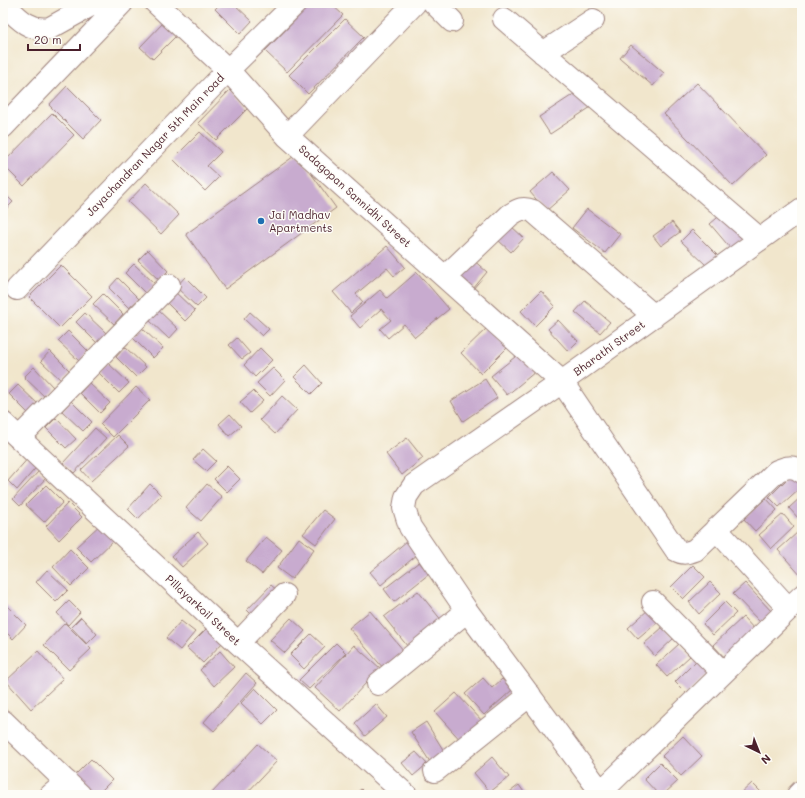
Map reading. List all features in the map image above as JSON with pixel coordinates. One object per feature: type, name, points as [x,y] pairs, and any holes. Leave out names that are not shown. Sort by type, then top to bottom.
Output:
[{"type":"street","points":[[3,3],[25,24],[43,29],[50,28],[95,3]]},
{"type":"street","points":[[3,127],[122,3]]},
{"type":"street","name":"Sadagopan Sannidhi Street","points":[[156,3],[228,70],[287,136],[562,382],[676,550],[682,553],[688,553],[695,550],[716,529]]},
{"type":"street","name":"Jayachandran Nagar 5th Main road","points":[[17,289],[228,70],[296,3]]},
{"type":"street","points":[[287,136],[415,3]]},
{"type":"street","points":[[434,3],[452,21]]},
{"type":"street","points":[[504,19],[760,239]]},
{"type":"street","points":[[543,53],[593,20]]},
{"type":"street","points":[[445,277],[510,215],[519,209],[525,208],[533,211],[654,316]]},
{"type":"street","name":"Bharathi Street","points":[[467,611],[410,527],[404,508],[406,497],[414,485],[562,382],[802,209]]},
{"type":"street","points":[[19,438],[169,285]]},
{"type":"street","name":"Pillayarkoil Street","points":[[3,423],[238,643],[406,795]]},
{"type":"street","points":[[378,684],[467,611],[530,695],[600,793],[796,602],[716,529],[777,471],[786,467],[793,467],[802,472]]},
{"type":"street","points":[[238,643],[284,595]]},
{"type":"street","points":[[653,602],[723,673]]},
{"type":"street","points":[[435,771],[530,695]]},
{"type":"street","points":[[3,721],[66,791]]},
{"type":"street","points":[[798,795],[802,791]]},
{"type":"building","points":[[221,3],[233,3],[252,21],[240,34],[215,9]]},
{"type":"building","points":[[312,3],[330,3],[343,15],[287,72],[265,51]]},
{"type":"building","points":[[345,19],[364,37],[308,94],[289,75]]},
{"type":"building","points":[[164,22],[177,35],[153,59],[140,47]]},
{"type":"building","points":[[631,45],[664,73],[653,86],[620,58]]},
{"type":"building","points":[[697,83],[766,155],[733,186],[664,114]]},
{"type":"building","points":[[67,86],[101,120],[83,139],[49,105]]},
{"type":"building","points":[[230,90],[248,108],[216,140],[198,123]]},
{"type":"building","points":[[580,90],[591,107],[550,134],[539,117]]},
{"type":"building","points":[[52,113],[74,135],[24,186],[3,165],[3,163]]},
{"type":"building","points":[[200,132],[221,152],[207,166],[219,177],[205,191],[173,159]]},
{"type":"building","name":"Jai Madhav Apartments","points":[[297,154],[336,208],[225,289],[186,234]]},
{"type":"building","points":[[553,172],[570,190],[546,211],[530,192]]},
{"type":"building","points":[[146,183],[179,215],[161,234],[128,202]]},
{"type":"building","points":[[3,192],[13,202],[3,212]]},
{"type":"building","points":[[587,209],[620,234],[605,253],[572,228]]},
{"type":"building","points":[[724,212],[746,238],[732,250],[710,224]]},
{"type":"building","points":[[672,222],[680,232],[661,246],[653,236]]},
{"type":"building","points":[[511,226],[524,238],[511,252],[498,240]]},
{"type":"building","points":[[692,230],[718,256],[707,266],[681,241]]},
{"type":"building","points":[[387,246],[405,267],[394,276],[387,268],[356,294],[363,302],[351,313],[333,292]]},
{"type":"building","points":[[148,250],[168,271],[159,280],[138,260]]},
{"type":"building","points":[[472,259],[487,272],[473,289],[458,276]]},
{"type":"building","points":[[134,264],[155,284],[146,294],[125,273]]},
{"type":"building","points":[[61,265],[92,296],[60,328],[29,297]]},
{"type":"building","points":[[417,272],[449,309],[415,337],[404,324],[388,338],[380,329],[391,320],[381,309],[360,328],[350,316],[380,290],[387,298]]},
{"type":"building","points":[[185,277],[206,298],[197,307],[176,287]]},
{"type":"building","points":[[118,278],[139,299],[129,308],[109,288]]},
{"type":"building","points":[[174,291],[195,311],[185,321],[165,301]]},
{"type":"building","points":[[541,291],[555,306],[535,326],[521,311]]},
{"type":"building","points":[[103,294],[123,314],[114,324],[93,304]]},
{"type":"building","points":[[585,301],[610,322],[600,333],[575,312]]},
{"type":"building","points":[[157,309],[178,329],[169,339],[148,319]]},
{"type":"building","points":[[250,312],[269,329],[262,336],[244,319]]},
{"type":"building","points":[[85,313],[106,333],[97,343],[76,322]]},
{"type":"building","points":[[558,320],[578,341],[568,351],[548,329]]},
{"type":"building","points":[[142,328],[163,348],[153,358],[132,337]]},
{"type":"building","points":[[487,328],[507,348],[481,374],[461,353]]},
{"type":"building","points":[[68,331],[88,351],[79,361],[58,341]]},
{"type":"building","points":[[237,338],[250,353],[242,359],[229,345]]},
{"type":"building","points":[[125,347],[146,367],[136,377],[116,357]]},
{"type":"building","points":[[260,348],[272,360],[255,377],[244,365]]},
{"type":"building","points":[[50,351],[71,372],[62,381],[41,361]]},
{"type":"building","points":[[520,353],[535,372],[507,395],[491,376]]},
{"type":"building","points":[[108,363],[129,383],[119,393],[99,373]]},
{"type":"building","points":[[306,365],[322,383],[311,394],[294,377]]},
{"type":"building","points":[[34,367],[54,388],[45,397],[24,377]]},
{"type":"building","points":[[273,368],[285,380],[270,396],[257,383]]},
{"type":"building","points":[[485,379],[497,398],[463,421],[451,401]]},
{"type":"building","points":[[89,383],[110,403],[100,413],[80,393]]},
{"type":"building","points":[[18,385],[39,405],[30,415],[9,394]]},
{"type":"building","points":[[136,387],[150,400],[113,437],[100,424]]},
{"type":"building","points":[[253,391],[263,401],[250,413],[240,402]]},
{"type":"building","points":[[282,396],[297,410],[275,434],[260,420]]},
{"type":"building","points":[[71,401],[92,422],[83,431],[62,411]]},
{"type":"building","points":[[230,414],[241,426],[229,436],[219,424]]},
{"type":"building","points":[[56,418],[76,439],[66,448],[46,428]]},
{"type":"building","points":[[95,428],[106,438],[74,473],[63,463]]},
{"type":"building","points":[[118,435],[129,446],[91,481],[81,470]]},
{"type":"building","points":[[407,438],[423,458],[402,475],[386,454]]},
{"type":"building","points":[[203,449],[216,461],[206,471],[193,460]]},
{"type":"building","points":[[30,456],[39,464],[17,490],[8,481]]},
{"type":"building","points":[[227,466],[240,479],[227,492],[214,479]]},
{"type":"building","points":[[39,471],[46,478],[20,506],[13,499]]},
{"type":"building","points":[[791,475],[802,486],[779,507],[769,497]]},
{"type":"building","points":[[150,484],[161,495],[138,519],[128,509]]},
{"type":"building","points":[[207,484],[222,497],[201,521],[186,508]]},
{"type":"building","points":[[46,485],[63,502],[44,522],[26,505]]},
{"type":"building","points":[[802,496],[802,516],[799,519],[789,508]]},
{"type":"building","points":[[766,498],[777,510],[755,531],[744,519]]},
{"type":"building","points":[[68,503],[82,517],[59,540],[46,526]]},
{"type":"building","points":[[323,510],[335,519],[316,544],[303,534]]},
{"type":"building","points":[[783,514],[794,527],[771,549],[759,535]]},
{"type":"building","points":[[102,523],[116,538],[91,562],[76,547]]},
{"type":"building","points":[[198,532],[208,543],[182,567],[172,556]]},
{"type":"building","points":[[798,532],[802,537],[802,577],[778,550]]},
{"type":"building","points":[[266,537],[282,550],[262,574],[246,561]]},
{"type":"building","points":[[299,538],[314,549],[292,579],[277,568]]},
{"type":"building","points":[[407,541],[418,554],[381,585],[370,572]]},
{"type":"building","points":[[70,549],[89,568],[71,586],[53,567]]},
{"type":"building","points":[[419,562],[429,574],[394,602],[384,589]]},
{"type":"building","points":[[693,565],[705,577],[683,599],[671,587]]},
{"type":"building","points":[[47,570],[68,590],[56,602],[36,582]]},
{"type":"building","points":[[710,582],[721,593],[699,614],[689,602]]},
{"type":"building","points":[[745,583],[772,612],[761,623],[733,594]]},
{"type":"building","points":[[271,585],[279,592],[255,618],[247,610]]},
{"type":"building","points":[[418,591],[442,621],[408,647],[384,617]]},
{"type":"building","points":[[69,601],[80,612],[68,625],[57,613]]},
{"type":"building","points":[[725,602],[736,613],[713,635],[703,624]]},
{"type":"building","points":[[4,603],[26,625],[13,639],[3,629]]},
{"type":"building","points":[[649,609],[659,621],[638,639],[628,628]]},
{"type":"building","points":[[370,611],[404,651],[384,669],[349,628]]},
{"type":"building","points":[[81,617],[97,634],[87,644],[71,627]]},
{"type":"building","points":[[743,617],[756,631],[726,659],[713,645]]},
{"type":"building","points":[[291,618],[305,631],[285,653],[270,640]]},
{"type":"building","points":[[181,621],[195,632],[180,650],[166,638]]},
{"type":"building","points":[[65,623],[91,649],[69,670],[44,645]]},
{"type":"building","points":[[210,625],[225,640],[203,663],[187,648]]},
{"type":"building","points":[[663,627],[674,638],[655,656],[644,644]]},
{"type":"building","points":[[311,634],[325,647],[304,669],[290,655]]},
{"type":"building","points":[[336,643],[346,653],[309,689],[299,680]]},
{"type":"building","points":[[679,644],[690,656],[667,677],[656,665]]},
{"type":"building","points":[[354,645],[380,668],[340,711],[315,688]]},
{"type":"building","points":[[38,651],[63,679],[31,709],[6,681]]},
{"type":"building","points":[[220,651],[234,667],[214,686],[200,670]]},
{"type":"building","points":[[697,660],[709,672],[687,694],[675,682]]},
{"type":"building","points":[[246,673],[257,683],[214,731],[204,722]]},
{"type":"building","points":[[483,678],[492,688],[502,679],[512,690],[484,715],[465,694]]},
{"type":"building","points":[[255,688],[277,710],[263,724],[241,703]]},
{"type":"building","points":[[456,693],[484,723],[463,743],[435,712]]},
{"type":"building","points":[[376,704],[387,717],[365,736],[355,723]]},
{"type":"building","points":[[426,722],[447,756],[432,765],[411,732]]},
{"type":"building","points":[[683,736],[702,756],[681,776],[662,756]]},
{"type":"building","points":[[258,744],[277,761],[245,795],[210,795]]},
{"type":"building","points":[[416,752],[427,764],[413,776],[402,763]]},
{"type":"building","points":[[492,757],[509,777],[490,792],[474,773]]},
{"type":"building","points":[[91,759],[112,780],[97,795],[84,795],[70,780]]},
{"type":"building","points":[[660,763],[678,781],[663,795],[659,795],[644,779]]},
{"type":"building","points":[[752,783],[764,795],[739,795]]},
{"type":"building","points":[[519,785],[526,795],[506,795]]},
{"type":"building","points":[[361,789],[367,795],[354,795]]},
{"type":"place","name":"Jai Madhav Apartments","points":[[261,221]]}]
